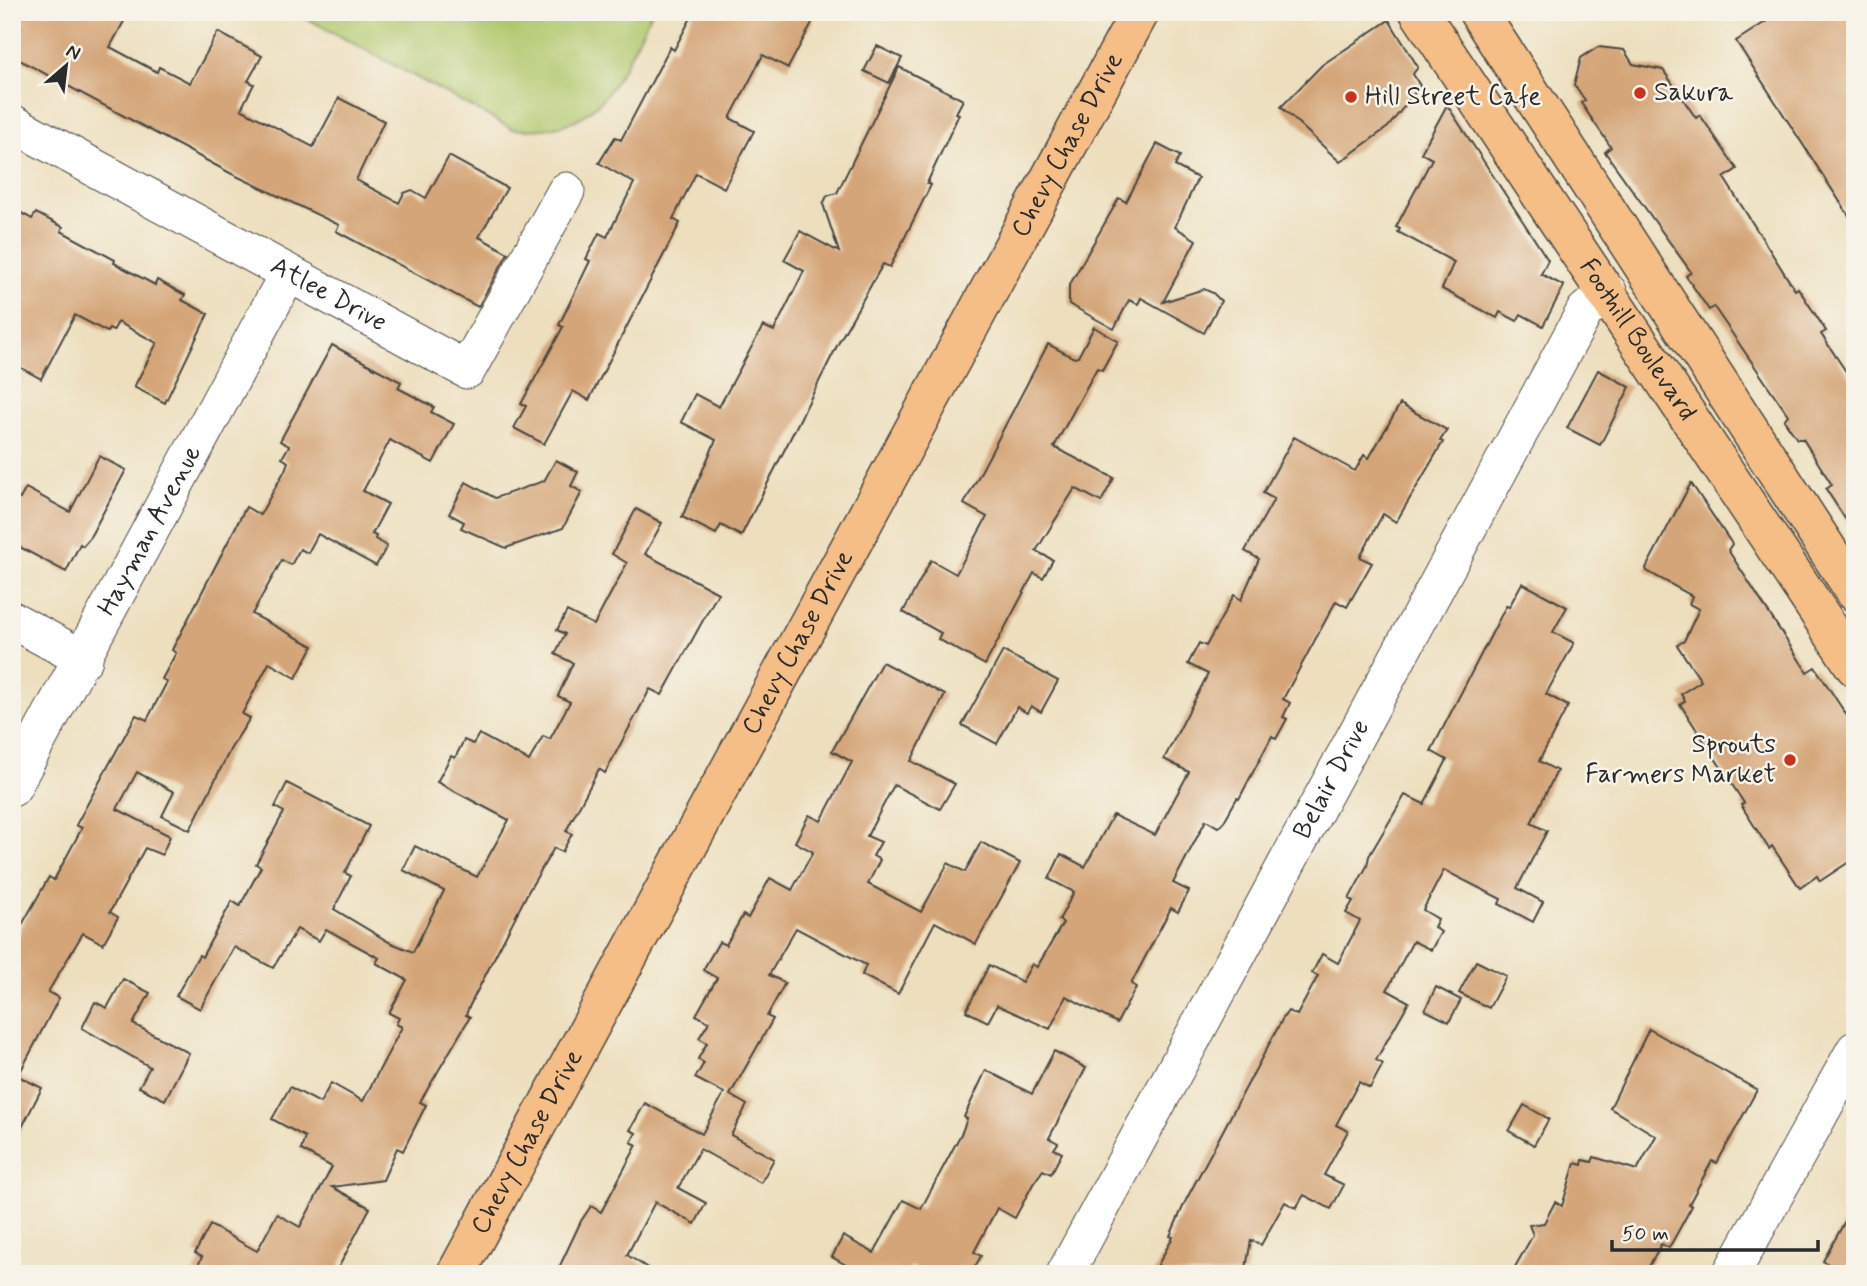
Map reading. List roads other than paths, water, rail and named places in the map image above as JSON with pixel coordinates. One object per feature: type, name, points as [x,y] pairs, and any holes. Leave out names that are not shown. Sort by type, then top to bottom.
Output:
[{"type":"main road","name":"Chevy Chase Drive","points":[[456,1274],[1140,12]]},
{"type":"main road","name":"Foothill Boulevard","points":[[1419,12],[1608,292],[1855,667]]},
{"type":"main road","name":"Foothill Boulevard","points":[[1483,13],[1855,592]]},
{"type":"main road","points":[[1446,50],[1483,13]]},
{"type":"main road","points":[[1608,292],[1644,267]]},
{"type":"street","name":"Atlee Drive","points":[[12,123],[467,370],[566,191]]},
{"type":"street","name":"Hayman Avenue","points":[[12,789],[288,274]]},
{"type":"street","name":"Belair Drive","points":[[1065,1274],[1585,311],[1608,292]]},
{"type":"street","points":[[12,620],[84,659]]},
{"type":"street","points":[[1731,1274],[1855,1050]]},
{"type":"place","name":"Sakura","points":[[1640,93]]},
{"type":"place","name":"Hill Street Cafe","points":[[1351,97]]},
{"type":"place","name":"Sprouts Farmers Market","points":[[1790,760]]}]
